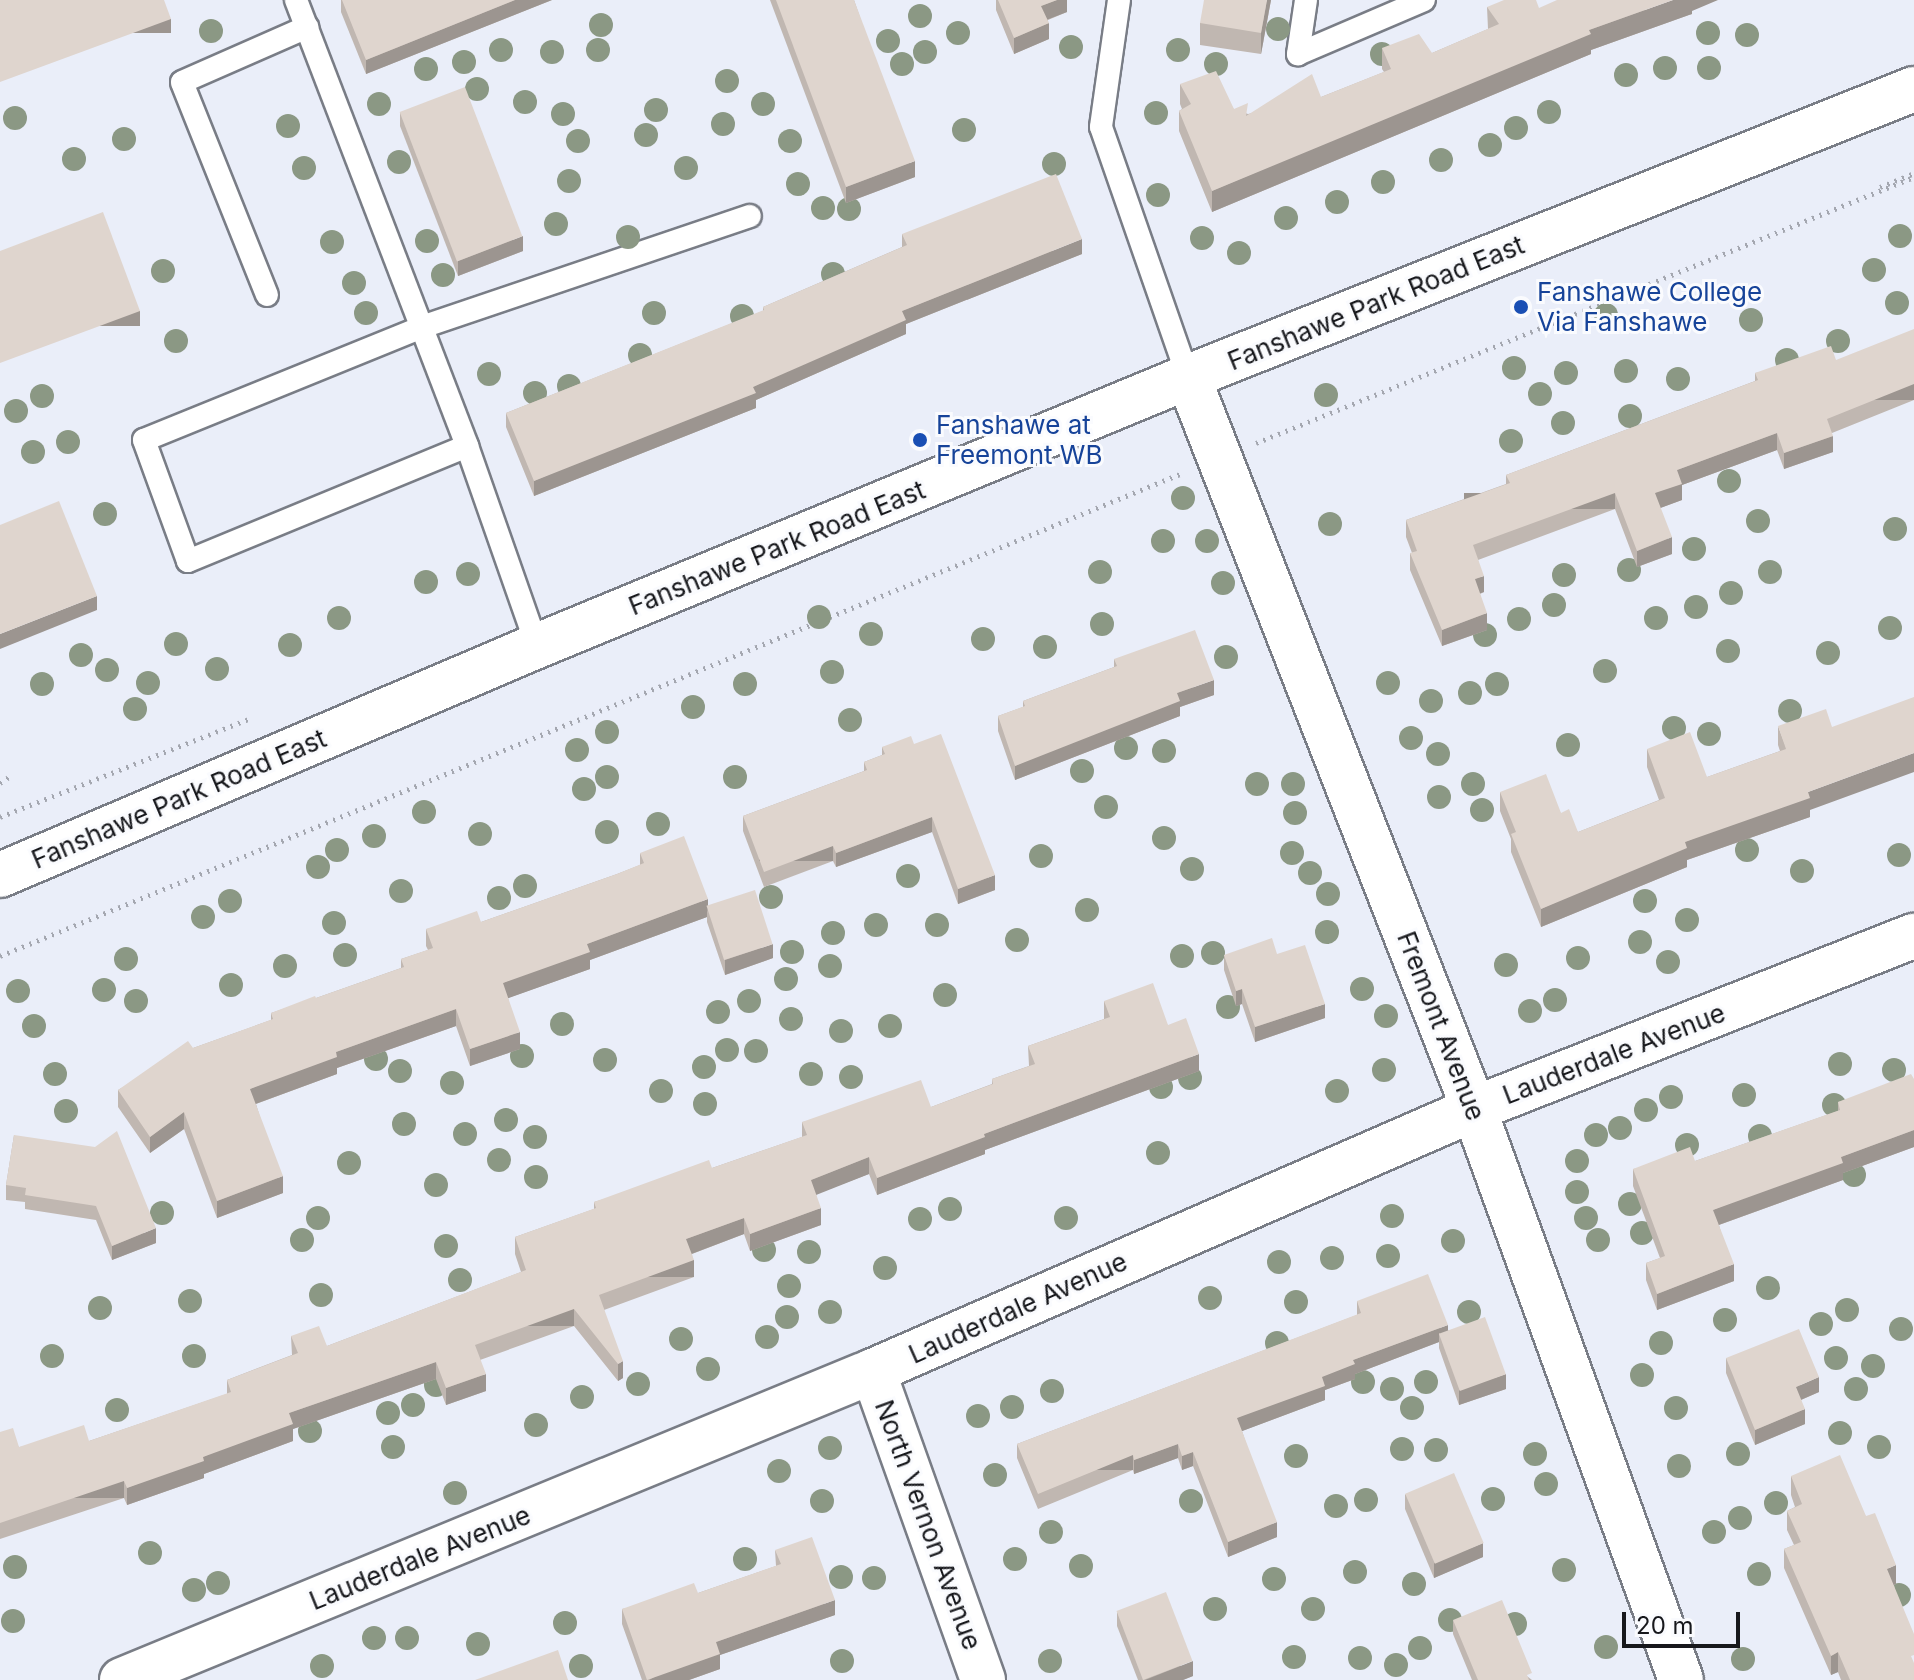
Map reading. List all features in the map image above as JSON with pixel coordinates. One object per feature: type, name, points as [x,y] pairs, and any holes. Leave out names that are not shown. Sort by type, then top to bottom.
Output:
[{"type":"street","name":"Fanshawe Park Road East","points":[[0,875],[537,646],[1188,377],[1914,89]]},
{"type":"street","name":"Fremont Avenue","points":[[1188,377],[1204,464],[1474,1109],[1681,1680]]},
{"type":"street","name":"Lauderdale Avenue","points":[[122,1680],[216,1662],[1474,1109],[1914,936]]},
{"type":"street","name":"North Vernon Avenue","points":[[873,1371],[983,1680]]},
{"type":"lane","points":[[296,0],[467,446],[537,646]]},
{"type":"lane","points":[[1119,0],[1101,127],[1188,377]]},
{"type":"lane","points":[[1306,0],[1298,54],[1424,0]]},
{"type":"lane","points":[[267,295],[182,82],[307,27]]},
{"type":"lane","points":[[467,446],[188,561],[144,440],[422,327],[750,216]]},
{"type":"path","points":[[0,956],[1914,175]]},
{"type":"path","points":[[59,932],[1204,464]]},
{"type":"path","points":[[0,783],[9,777]]},
{"type":"building","points":[[0,0],[164,0],[171,19],[0,82]]},
{"type":"building","points":[[342,0],[515,0],[366,60]]},
{"type":"building","points":[[776,0],[854,0],[915,161],[846,187]]},
{"type":"building","points":[[998,0],[1057,0],[1041,6],[1049,23],[1014,38]]},
{"type":"building","points":[[1204,0],[1267,0],[1261,33],[1200,23]]},
{"type":"building","points":[[1504,0],[1536,0],[1539,8],[1557,0],[1673,0],[1589,30],[1591,34],[1212,191],[1179,111],[1191,104],[1180,84],[1216,71],[1234,109],[1248,103],[1246,116],[1312,74],[1321,97],[1391,69],[1382,48],[1419,34],[1432,53],[1499,24],[1487,7]]},
{"type":"building","points":[[465,87],[522,236],[457,261],[400,112]]},
{"type":"building","points":[[1056,174],[1082,239],[902,311],[906,320],[753,387],[756,393],[534,481],[506,413],[764,310],[763,307],[907,245],[902,234]]},
{"type":"building","points":[[103,212],[140,311],[0,363],[0,251]]},
{"type":"building","points":[[1914,329],[1914,384],[1827,419],[1833,436],[1784,453],[1777,433],[1677,470],[1682,484],[1655,493],[1672,537],[1637,551],[1615,493],[1473,545],[1484,576],[1475,579],[1487,613],[1442,630],[1410,553],[1417,551],[1406,520],[1510,483],[1506,475],[1758,380],[1755,373],[1831,346],[1836,360]]},
{"type":"building","points":[[59,501],[97,596],[0,634],[0,525]]},
{"type":"building","points":[[1195,630],[1214,680],[1177,693],[1180,701],[1015,766],[998,716],[1025,706],[1023,701],[1117,666],[1114,659]]},
{"type":"building","points":[[1914,697],[1914,753],[1808,792],[1810,798],[1685,842],[1687,848],[1541,909],[1511,834],[1516,832],[1500,792],[1546,774],[1561,813],[1569,809],[1578,832],[1665,798],[1647,749],[1690,732],[1707,777],[1786,749],[1778,726],[1826,709],[1832,727]]},
{"type":"building","points":[[941,734],[995,875],[958,889],[932,817],[836,853],[833,846],[764,872],[743,816],[867,770],[864,762],[885,754],[882,747],[911,736],[914,744]]},
{"type":"building","points":[[684,836],[708,899],[587,944],[590,952],[503,983],[520,1032],[470,1049],[456,1009],[336,1052],[337,1057],[250,1089],[283,1176],[217,1201],[184,1112],[150,1137],[118,1090],[188,1041],[193,1048],[273,1019],[271,1013],[315,996],[404,967],[401,959],[433,948],[426,929],[477,911],[481,922],[617,874],[644,863],[640,853]]},
{"type":"building","points":[[755,890],[773,944],[724,960],[706,906]]},
{"type":"building","points":[[1272,938],[1277,954],[1305,945],[1325,1004],[1255,1027],[1242,989],[1236,991],[1224,955]]},
{"type":"building","points":[[1153,983],[1168,1025],[1186,1018],[1199,1054],[984,1134],[985,1137],[877,1178],[869,1157],[811,1180],[821,1208],[750,1234],[744,1218],[686,1239],[694,1260],[599,1295],[623,1361],[618,1364],[574,1309],[475,1345],[486,1374],[446,1388],[436,1362],[289,1413],[293,1424],[203,1457],[204,1461],[127,1488],[124,1481],[0,1523],[0,1432],[13,1428],[19,1447],[84,1425],[89,1441],[231,1392],[227,1380],[298,1353],[291,1336],[319,1326],[327,1346],[526,1270],[515,1237],[596,1208],[594,1202],[709,1160],[712,1168],[807,1135],[802,1122],[921,1080],[931,1107],[993,1084],[992,1079],[1035,1064],[1028,1046],[1110,1017],[1104,1001]]},
{"type":"building","points":[[1911,1074],[1914,1079],[1914,1130],[1841,1157],[1843,1163],[1713,1210],[1734,1264],[1657,1294],[1646,1263],[1665,1256],[1633,1169],[1690,1147],[1695,1161],[1840,1110],[1838,1102]]},
{"type":"building","points":[[117,1131],[156,1228],[112,1246],[96,1206],[25,1195],[26,1188],[6,1185],[14,1135],[95,1147]]},
{"type":"building","points":[[1428,1274],[1448,1325],[1353,1360],[1355,1364],[1322,1377],[1325,1386],[1237,1418],[1277,1522],[1228,1542],[1193,1452],[1182,1456],[1178,1444],[1134,1460],[1133,1455],[1038,1494],[1017,1444],[1361,1313],[1357,1301]]},
{"type":"building","points":[[1485,1317],[1506,1374],[1460,1391],[1439,1334]]},
{"type":"building","points":[[1799,1329],[1819,1377],[1796,1387],[1805,1409],[1755,1430],[1726,1358]]},
{"type":"building","points":[[1840,1455],[1866,1516],[1875,1513],[1896,1565],[1887,1569],[1914,1634],[1914,1655],[1911,1656],[1914,1680],[1850,1680],[1838,1652],[1831,1656],[1784,1549],[1801,1542],[1787,1511],[1802,1504],[1791,1476]]},
{"type":"building","points":[[1454,1473],[1484,1543],[1435,1564],[1405,1494]]},
{"type":"building","points":[[812,1537],[835,1600],[716,1642],[720,1654],[647,1680],[622,1609],[694,1583],[698,1593],[781,1564],[775,1550]]},
{"type":"building","points":[[1166,1592],[1193,1661],[1143,1680],[1117,1611]]},
{"type":"building","points":[[1502,1600],[1532,1673],[1527,1675],[1529,1680],[1478,1680],[1453,1620]]},
{"type":"building","points":[[558,1650],[568,1680],[475,1680]]},
{"type":"place","name":"Fanshawe College Via Fanshawe","points":[[1521,307]]},
{"type":"place","name":"Fanshawe at Freemont WB","points":[[920,440]]}]
